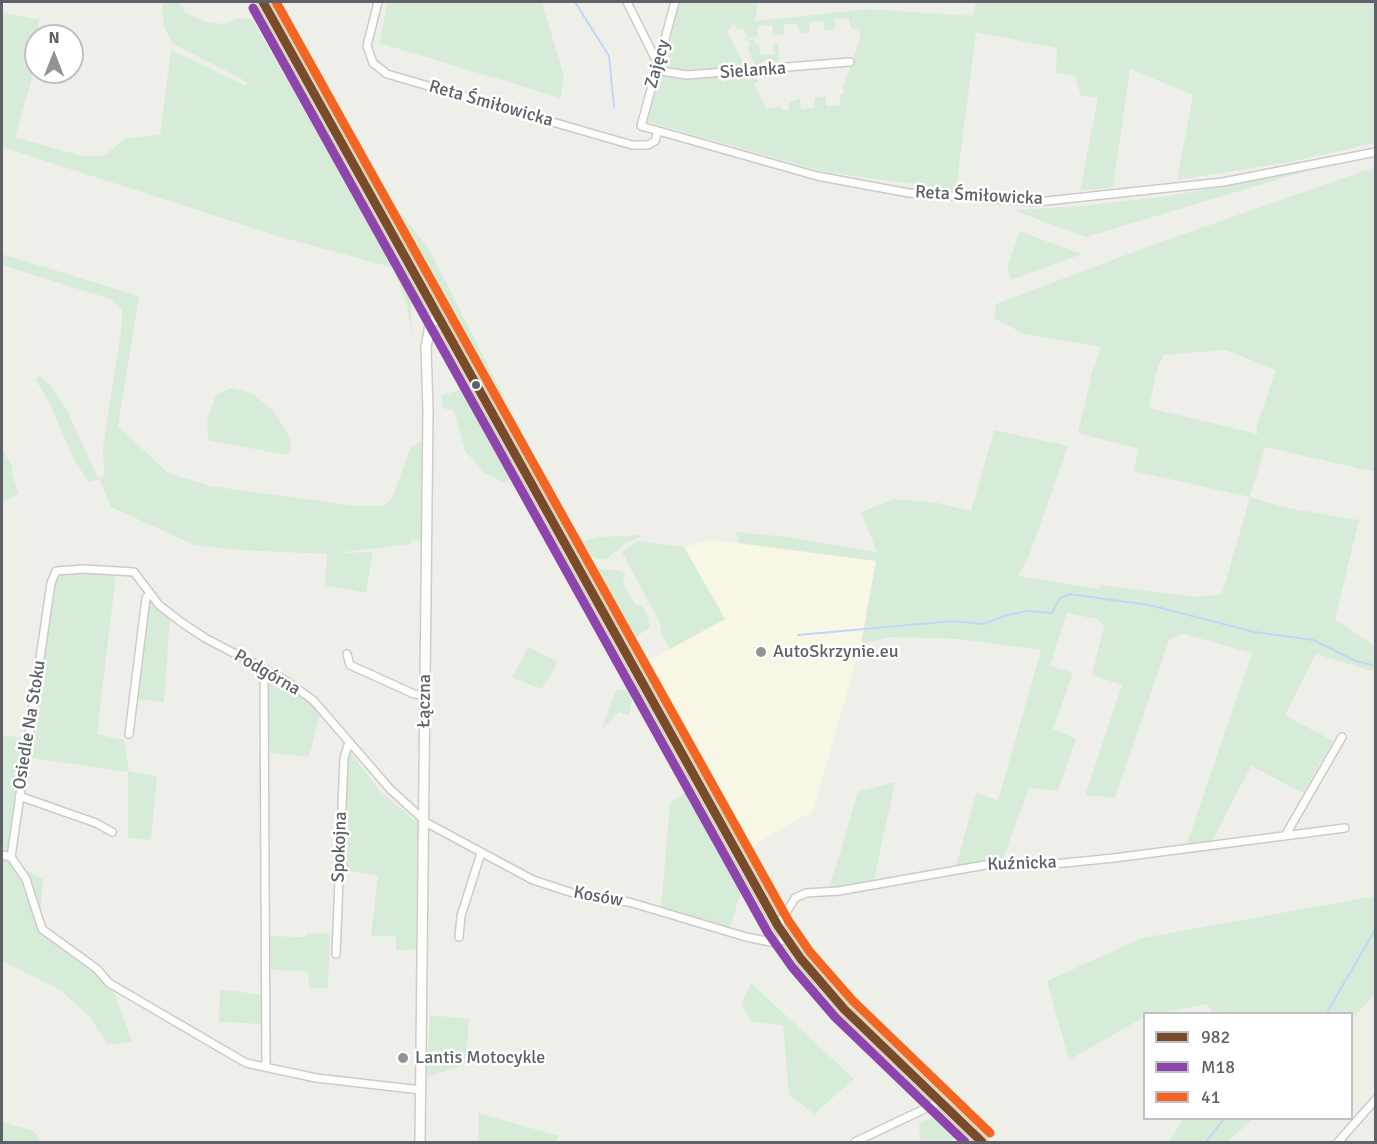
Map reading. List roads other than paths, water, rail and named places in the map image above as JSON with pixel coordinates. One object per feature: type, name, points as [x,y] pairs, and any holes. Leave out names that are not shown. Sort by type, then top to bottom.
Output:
[{"type":"main road","points":[[262,2],[778,926],[839,1004],[982,1143]]},
{"type":"street","name":"Reta Śmiłowicka","points":[[378,2],[367,45],[373,63],[387,74],[632,145],[648,145],[655,141],[658,131]]},
{"type":"street","points":[[627,2],[655,58],[658,59]]},
{"type":"street","name":"Zajęcy","points":[[641,126],[675,2]]},
{"type":"street","name":"Sielanka","points":[[656,70],[687,75],[850,62]]},
{"type":"street","name":"Reta Śmiłowicka","points":[[641,126],[817,176],[909,193],[1037,202],[1223,182],[1376,152]]},
{"type":"street","name":"Łączna","points":[[420,1143],[428,410],[426,347],[430,325],[437,316]]},
{"type":"street","name":"Podgórna","points":[[56,571],[84,569],[134,572],[159,604],[205,638],[269,672],[313,700],[390,789],[423,818]]},
{"type":"street","name":"Osiedle Na Stoku","points":[[11,858],[51,583],[56,571]]},
{"type":"street","points":[[129,734],[147,598],[150,594]]},
{"type":"street","points":[[347,654],[350,665],[414,694],[425,695]]},
{"type":"street","points":[[266,1066],[264,681],[269,672]]},
{"type":"street","points":[[1285,836],[1342,737]]},
{"type":"street","name":"Spokojna","points":[[336,954],[344,758],[349,742]]},
{"type":"street","points":[[19,796],[96,822],[112,832]]},
{"type":"street","name":"Kosów","points":[[423,818],[532,880],[561,890],[629,902],[771,943],[786,938]]},
{"type":"street","name":"Kuźnicka","points":[[778,926],[795,898],[806,894],[839,891],[985,865],[1064,863],[1114,858],[1345,828]]},
{"type":"street","points":[[459,937],[461,916],[481,853]]},
{"type":"street","points":[[2,855],[11,858],[26,879],[42,930],[98,969],[109,983],[246,1063],[316,1078],[421,1090]]},
{"type":"street","points":[[1338,1143],[1376,1099]]},
{"type":"street","points":[[855,1143],[939,1102]]},
{"type":"waterway","points":[[575,2],[609,56],[614,107]]},
{"type":"waterway","points":[[798,635],[953,621],[984,624],[1007,615],[1028,611],[1052,613],[1059,599],[1069,594],[1149,605],[1255,632],[1313,640],[1356,661],[1376,666]]},
{"type":"waterway","points":[[1327,1012],[1376,928]]},
{"type":"waterway","points":[[1206,1142],[1223,1120]]},
{"type":"place","name":"AutoSkrzynie.eu","points":[[761,652]]},
{"type":"place","name":"Lantis Motocykle","points":[[403,1058]]}]
